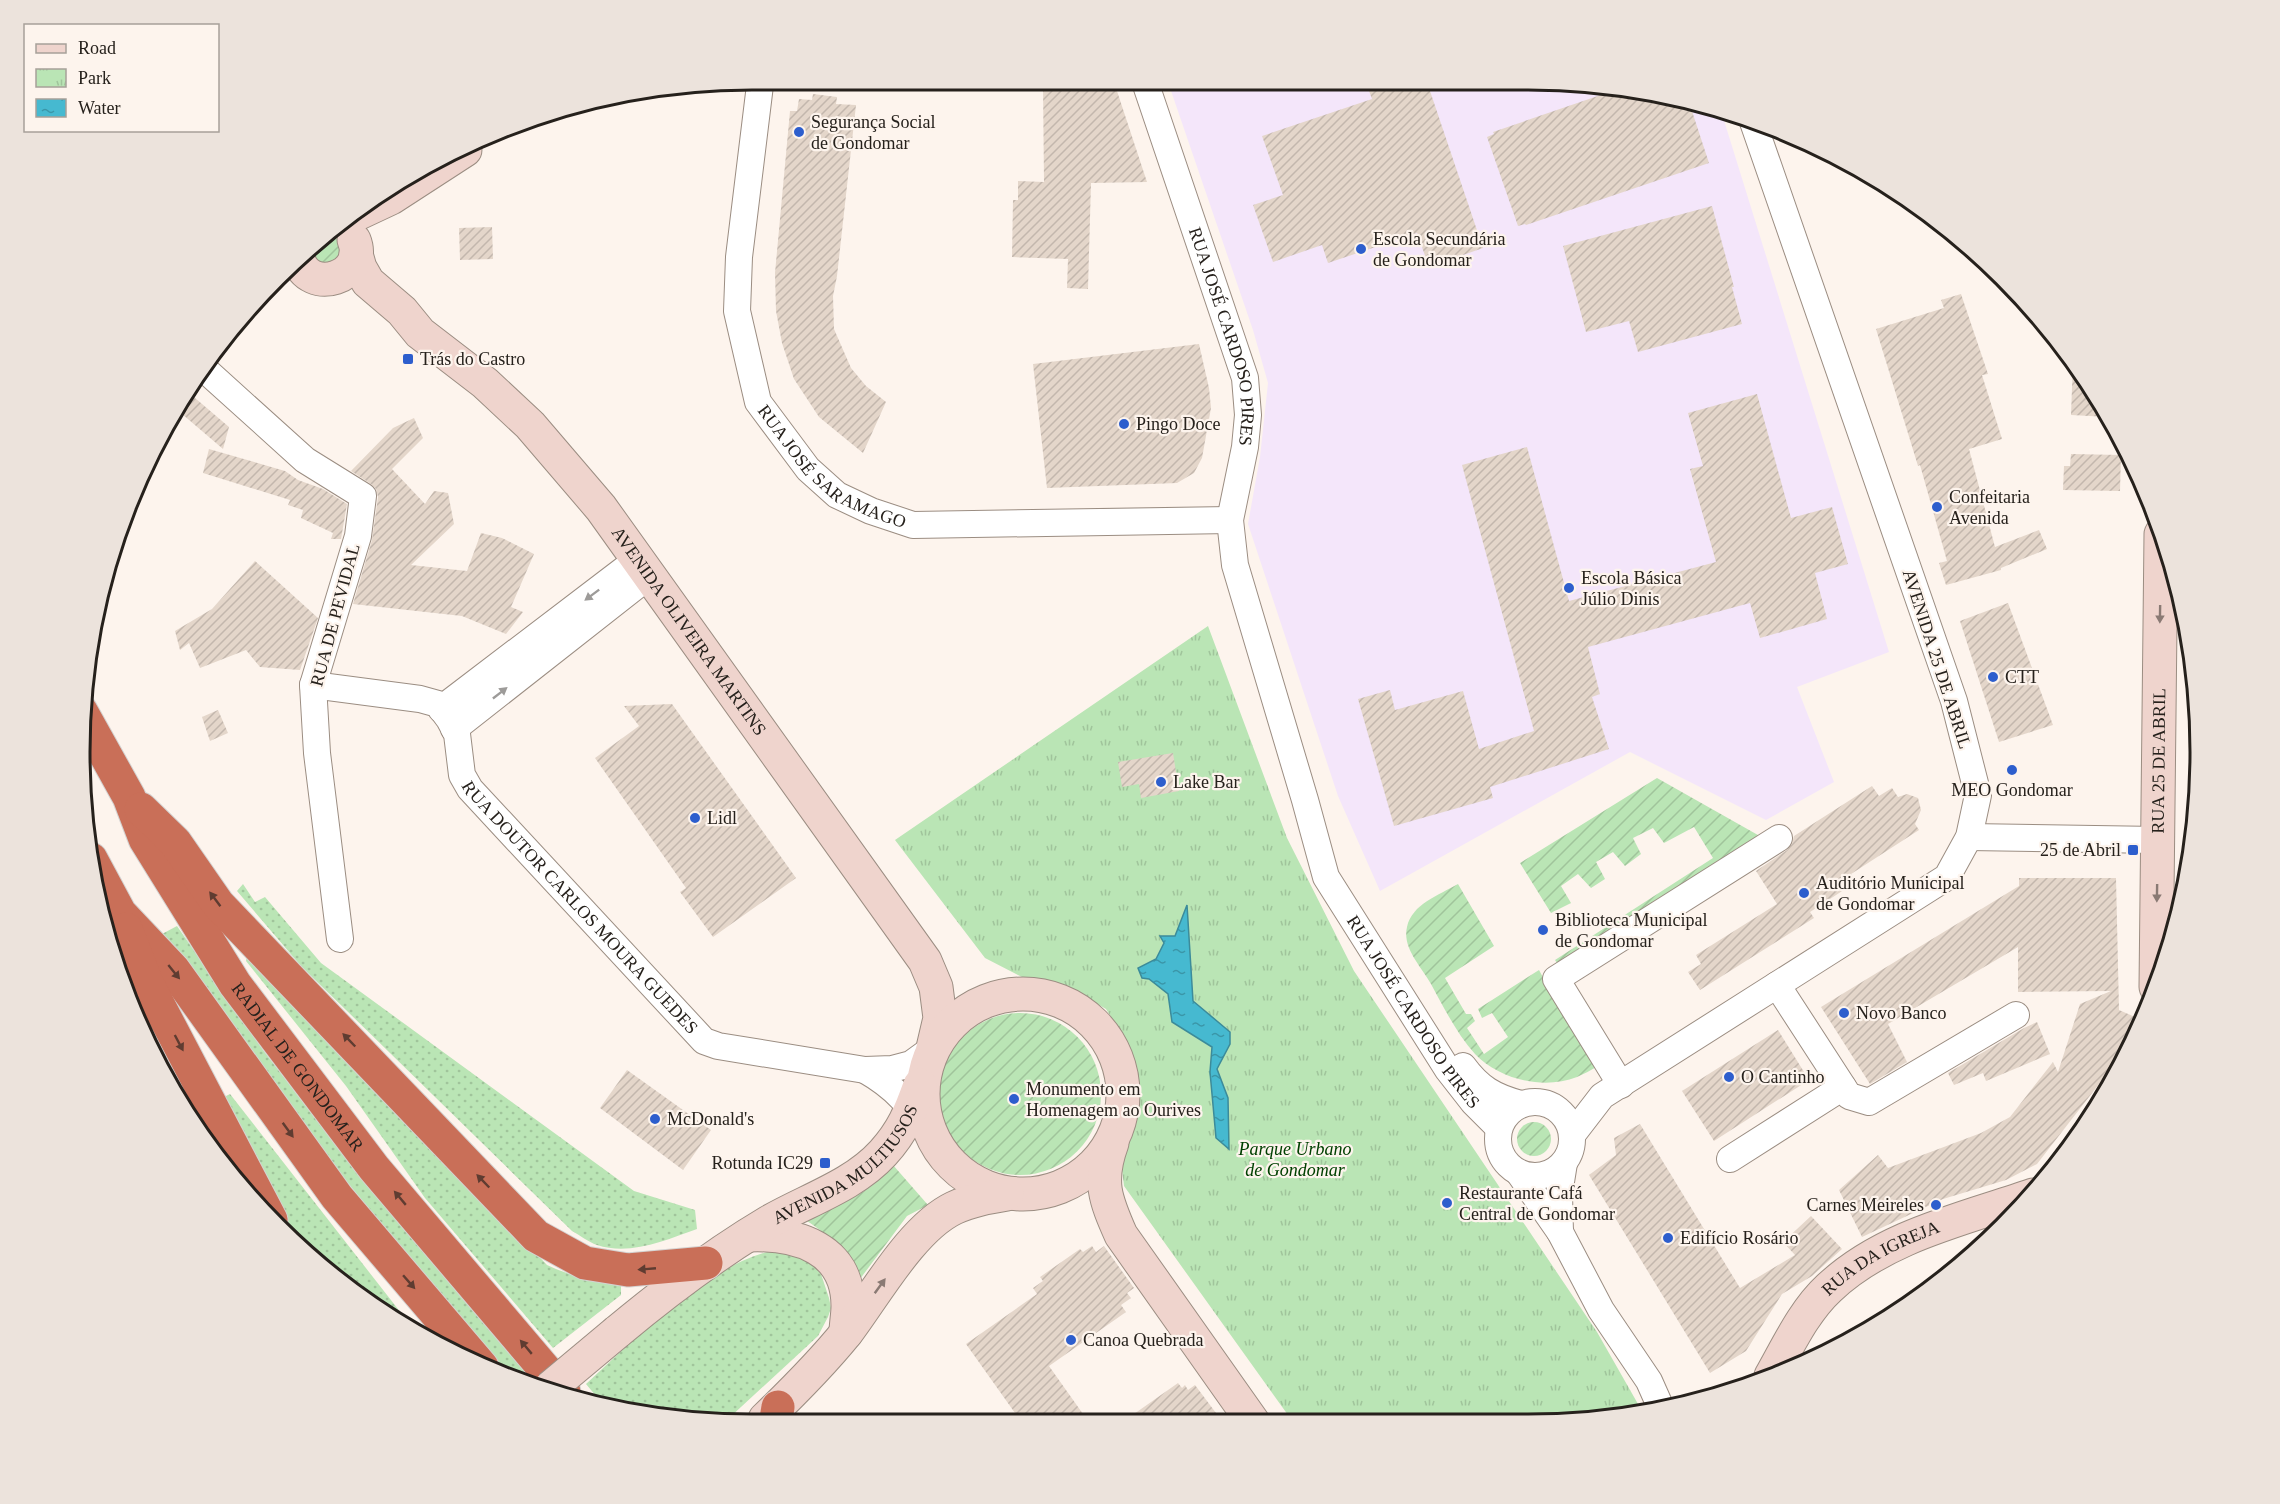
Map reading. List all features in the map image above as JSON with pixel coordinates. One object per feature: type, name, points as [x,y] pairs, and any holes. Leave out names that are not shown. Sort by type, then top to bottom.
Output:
[{"type":"highway","name":"RADIAL DE GONDOMAR","points":[[91,728],[129,797],[145,839],[235,984],[374,1168],[557,1384]]},
{"type":"highway","points":[[129,797],[175,842],[218,904],[536,1236],[585,1263],[628,1270],[706,1263]]},
{"type":"highway","points":[[103,882],[120,914],[147,983],[255,1189]]},
{"type":"highway","points":[[120,914],[173,969],[337,1197],[467,1350]]},
{"type":"main road","points":[[304,265],[340,277],[354,263],[351,228],[404,190]]},
{"type":"main road","name":"AVENIDA OLIVEIRA MARTINS","points":[[351,228],[360,268],[368,282],[402,311],[420,333],[485,383],[530,425],[601,508],[925,961],[936,987],[940,1018],[928,1063]]},
{"type":"main road","name":"AVENIDA OLIVEIRA MARTINS","points":[[304,265],[396,324],[420,333]]},
{"type":"main road","name":"RUA 25 DE ABRIL","points":[[2156,960],[2161,559]]},
{"type":"main road","name":"AVENIDA OLIVEIRA MARTINS","points":[[925,961],[950,980],[977,992],[1007,995]]},
{"type":"main road","points":[[1007,1194],[977,1184],[951,1166],[933,1140],[923,1110],[928,1063],[952,1022],[978,1004],[1007,995],[1039,995],[1069,1005],[1094,1023],[1113,1048],[1123,1078],[1123,1109],[1105,1163],[1104,1185],[1107,1204],[1121,1234],[1247,1414]]},
{"type":"main road","name":"AVENIDA MULTIUSOS","points":[[555,1384],[667,1291],[706,1263],[770,1221],[854,1177],[881,1155],[903,1130],[928,1063]]},
{"type":"main road","points":[[1040,1194],[1070,1184],[1095,1165],[1114,1139]]},
{"type":"main road","points":[[774,1414],[846,1333],[911,1245],[953,1209],[984,1198],[1007,1194],[1040,1194],[1080,1202],[1100,1215],[1121,1234]]},
{"type":"main road","name":"RUA DA IGREJA","points":[[1778,1365],[1814,1306],[1828,1289],[1851,1269],[1906,1240],[2012,1203]]},
{"type":"main road","points":[[749,1235],[774,1234],[802,1240],[823,1252],[841,1272],[848,1304],[846,1333]]},
{"type":"street","name":"RUA JOSÉ SARAMAGO","points":[[758,90],[739,257],[737,311],[758,402],[808,469],[837,495],[871,511],[913,525],[1230,520]]},
{"type":"street","name":"RUA JOSÉ CARDOSO PIRES","points":[[1148,90],[1245,378],[1248,415],[1245,447],[1230,520],[1235,565],[1305,800],[1332,860],[1340,887],[1448,1070],[1473,1102],[1499,1128]]},
{"type":"street","name":"AVENIDA 25 DE ABRIL","points":[[1572,1134],[1612,1090],[1947,877],[1969,837],[1978,795],[1954,701],[1756,131]]},
{"type":"street","name":"RUA DE PEVIDAL","points":[[209,374],[305,460],[363,496],[358,536],[313,685],[317,753],[340,939]]},
{"type":"street","points":[[313,685],[420,699],[438,704],[448,719],[644,567]]},
{"type":"street","name":"RUA DOUTOR CARLOS MOURA GUEDES","points":[[448,719],[457,734],[462,775],[470,789],[704,1041],[718,1046],[865,1070],[892,1069],[911,1064],[928,1063]]},
{"type":"street","points":[[1969,837],[2158,840]]},
{"type":"street","points":[[1612,1090],[1556,979],[1779,838]]},
{"type":"street","name":"RUA JOSÉ CARDOSO PIRES","points":[[1340,887],[1472,1078],[1500,1099],[1521,1104]]},
{"type":"street","points":[[1777,985],[1848,1096],[1869,1102],[2016,1015]]},
{"type":"street","name":"RUA DOUTOR CARLOS MOURA GUEDES","points":[[865,1070],[883,1080],[906,1101],[933,1140]]},
{"type":"street","points":[[1730,1159],[1843,1087]]},
{"type":"street","name":"AVENIDA 25 DE ABRIL","points":[[1551,1105],[1612,1090]]},
{"type":"street","points":[[1560,1232],[1559,1194],[1564,1162],[1572,1145],[1569,1122],[1561,1112],[1541,1102],[1521,1104],[1503,1118],[1499,1128],[1498,1149],[1510,1167],[1530,1176],[1543,1175],[1554,1171],[1564,1162]]},
{"type":"street","points":[[1519,1173],[1560,1232],[1601,1310],[1649,1381],[1658,1401]]},
{"type":"street","points":[[1649,1381],[1670,1398]]},
{"type":"shaded area","name":"Escola Básica Júlio Dinis","points":[[1171,90],[1571,91],[1657,103],[1724,120],[1889,652],[1797,687],[1834,782],[1766,820],[1630,752],[1380,891],[1338,796],[1248,524],[1260,457],[1268,383],[1253,330]]},
{"type":"green space","points":[[335,238],[339,240],[340,260],[320,266],[314,256]]},
{"type":"green space","name":"Parque Urbano de Gondomar","points":[[1208,626],[1287,838],[1354,971],[1597,1332],[1638,1404],[1571,1413],[1287,1414],[1124,1186],[1121,1161],[1134,1124],[1138,1086],[1128,1044],[1106,1009],[1063,984],[1022,977],[985,958],[895,840]]},
{"type":"green space","points":[[1657,778],[1765,839],[1561,969],[1555,960],[1713,858],[1694,827],[1664,843],[1653,828],[1633,838],[1641,854],[1625,866],[1613,852],[1596,862],[1605,879],[1591,888],[1578,874],[1561,886],[1571,903],[1551,913],[1520,863]]},
{"type":"green space","points":[[243,884],[255,902],[265,897],[321,963],[634,1191],[695,1210],[697,1229],[648,1245],[622,1249],[597,1245],[572,1231],[301,966],[237,891]]},
{"type":"green space","points":[[1458,884],[1494,946],[1445,978],[1466,1014],[1471,1014],[1475,1021],[1467,1028],[1484,1054],[1508,1037],[1492,1013],[1482,1018],[1478,1009],[1539,970],[1545,981],[1543,983],[1598,1066],[1564,1081],[1551,1083],[1523,1080],[1485,1063],[1468,1046],[1413,957],[1406,935],[1410,919],[1420,906]]},
{"type":"green space","points":[[177,926],[263,1050],[357,1173],[525,1374],[496,1363],[305,1131],[162,934]]},
{"type":"green space","points":[[248,948],[547,1265],[583,1278],[621,1280],[621,1295],[553,1348],[425,1198],[346,1086],[246,961]]},
{"type":"green space","points":[[1020,1013],[1036,1014],[1051,1019],[1078,1036],[1095,1063],[1100,1078],[1100,1110],[1095,1125],[1078,1152],[1051,1169],[1036,1174],[1020,1175],[1004,1174],[989,1169],[962,1152],[945,1125],[940,1110],[939,1094],[940,1078],[945,1063],[962,1036],[989,1019],[1004,1014]]},
{"type":"green space","points":[[230,1094],[400,1312],[349,1277],[316,1250],[276,1212],[220,1099]]},
{"type":"green space","points":[[1534,1122],[1546,1127],[1551,1139],[1546,1151],[1534,1156],[1522,1151],[1517,1139],[1522,1127]]},
{"type":"green space","points":[[893,1165],[928,1205],[907,1216],[860,1279],[831,1240],[807,1221],[865,1191],[885,1175]]},
{"type":"green space","points":[[779,1249],[812,1263],[821,1274],[831,1308],[818,1336],[734,1414],[709,1413],[623,1401],[595,1394],[586,1384],[675,1304],[700,1285],[752,1257]]},
{"type":"water","points":[[1187,905],[1193,1001],[1230,1032],[1230,1044],[1217,1069],[1228,1098],[1229,1149],[1216,1138],[1210,1072],[1212,1047],[1172,1022],[1168,994],[1149,979],[1142,978],[1138,968],[1156,959],[1164,943],[1160,936],[1175,936]]},
{"type":"building","points":[[1043,90],[1117,90],[1147,182],[1091,183],[1088,289],[1067,288],[1068,259],[1012,257],[1013,200],[1018,200],[1018,181],[1044,182]]},
{"type":"building","points":[[1430,90],[1483,248],[1429,267],[1417,233],[1328,263],[1322,245],[1273,262],[1253,205],[1283,195],[1262,136],[1372,99],[1369,91]]},
{"type":"building","points":[[813,94],[837,97],[836,104],[856,105],[833,296],[834,329],[851,368],[866,386],[886,402],[863,453],[819,417],[794,379],[782,343],[776,311],[775,273],[790,111],[797,111],[799,99],[812,100]]},
{"type":"building","points":[[1602,95],[1614,96],[1692,111],[1709,163],[1518,226],[1487,137],[1494,134],[1493,132]]},
{"type":"building","points":[[1712,206],[1742,324],[1638,352],[1629,321],[1586,332],[1563,246]]},
{"type":"building","points":[[492,227],[493,259],[460,260],[459,228]]},
{"type":"building","points":[[1961,294],[1988,374],[1982,375],[2002,439],[1969,449],[1995,547],[2039,530],[2047,549],[2001,568],[2001,570],[1946,585],[1939,563],[1947,561],[1920,465],[1918,466],[1876,329],[1944,308],[1941,300]]},
{"type":"building","name":"Pingo Doce","points":[[1199,344],[1211,408],[1202,458],[1194,473],[1177,483],[1047,488],[1033,364]]},
{"type":"building","points":[[2072,376],[2098,416],[2071,415]]},
{"type":"building","points":[[1757,394],[1791,518],[1832,507],[1848,564],[1815,573],[1827,619],[1760,638],[1750,603],[1588,647],[1600,694],[1592,697],[1609,749],[1490,787],[1493,798],[1394,826],[1358,699],[1390,690],[1395,710],[1463,691],[1479,749],[1534,731],[1462,465],[1527,447],[1569,601],[1716,562],[1690,469],[1703,466],[1688,413]]},
{"type":"building","points":[[194,397],[229,427],[223,449],[183,415]]},
{"type":"building","points":[[414,418],[423,438],[392,469],[425,504],[434,491],[448,493],[454,524],[411,565],[467,571],[481,533],[502,538],[534,554],[511,607],[523,612],[506,634],[462,616],[353,604],[372,540],[378,497],[376,489],[371,484],[351,471],[393,428]]},
{"type":"building","points":[[209,449],[285,471],[298,480],[323,489],[347,504],[341,539],[331,539],[333,533],[301,518],[303,510],[288,505],[290,500],[203,473]]},
{"type":"building","points":[[2071,454],[2120,455],[2120,491],[2063,490],[2064,466],[2070,466]]},
{"type":"building","points":[[255,561],[318,618],[300,670],[260,667],[246,650],[200,668],[189,643],[180,650],[175,631],[212,609]]},
{"type":"building","points":[[2008,603],[2053,725],[1999,742],[1960,621]]},
{"type":"building","name":"Lidl","points":[[672,704],[796,878],[713,937],[680,892],[686,888],[595,758],[639,726],[624,706]]},
{"type":"building","points":[[218,710],[228,733],[210,741],[202,717]]},
{"type":"building","points":[[1173,753],[1179,791],[1141,798],[1139,784],[1122,787],[1118,762]]},
{"type":"building","name":"Auditório Municipal de Gondomar","points":[[1872,786],[1879,796],[1892,788],[1898,797],[1907,794],[1918,798],[1921,810],[1915,824],[1919,830],[1851,874],[1856,882],[1810,912],[1814,918],[1700,990],[1688,972],[1701,964],[1696,955],[1777,904],[1756,871],[1787,850],[1794,836]]},
{"type":"building","points":[[2019,878],[2116,878],[2119,1010],[2135,1017],[2104,1078],[2037,1164],[2006,1180],[1943,1199],[1862,1237],[1839,1190],[1878,1155],[1888,1168],[1981,1133],[2010,1117],[2053,1062],[2058,1072],[2080,1004],[2111,991],[2018,992],[2018,947],[1888,1024],[1907,1062],[1870,1084],[1821,1007],[2019,886]]},
{"type":"building","points":[[2037,1022],[2050,1054],[1986,1081],[1983,1073],[1954,1085],[1948,1073]]},
{"type":"building","points":[[1778,1030],[1809,1080],[1714,1141],[1682,1091]]},
{"type":"building","name":"McDonald's","points":[[627,1070],[711,1130],[683,1170],[600,1108]]},
{"type":"building","name":"Edifício Rosário","points":[[1640,1124],[1740,1288],[1795,1255],[1783,1242],[1811,1216],[1842,1249],[1812,1276],[1782,1294],[1746,1351],[1710,1373],[1589,1175],[1616,1155],[1614,1138]]},
{"type":"building","points":[[1092,1246],[1096,1252],[1104,1246],[1134,1288],[1127,1293],[1131,1298],[1121,1305],[1126,1312],[1049,1366],[1083,1414],[1016,1414],[966,1344],[1037,1294],[1033,1288],[1043,1281],[1040,1277],[1080,1249],[1083,1252]]},
{"type":"building","points":[[1178,1383],[1182,1388],[1185,1385],[1188,1390],[1195,1385],[1217,1414],[1134,1414]]},
{"type":"place","name":"Segurança Social de Gondomar","points":[[799,132]]},
{"type":"place","name":"Escola Secundária de Gondomar","points":[[1361,249]]},
{"type":"place","name":"Trás do Castro","points":[[408,359]]},
{"type":"place","name":"Pingo Doce","points":[[1124,424]]},
{"type":"place","name":"Confeitaria Avenida","points":[[1937,507]]},
{"type":"place","name":"Escola Básica Júlio Dinis","points":[[1569,588]]},
{"type":"place","name":"CTT","points":[[1993,677]]},
{"type":"place","name":"MEO Gondomar","points":[[2012,770]]},
{"type":"place","name":"Lake Bar","points":[[1161,782]]},
{"type":"place","name":"Lidl","points":[[695,818]]},
{"type":"place","name":"25 de Abril","points":[[2133,850]]},
{"type":"place","name":"Auditório Municipal de Gondomar","points":[[1804,893]]},
{"type":"place","name":"Biblioteca Municipal de Gondomar","points":[[1543,930]]},
{"type":"place","name":"Novo Banco","points":[[1844,1013]]},
{"type":"place","name":"O Cantinho","points":[[1729,1077]]},
{"type":"place","name":"Monumento em Homenagem ao Ourives","points":[[1014,1099]]},
{"type":"place","name":"McDonald's","points":[[655,1119]]},
{"type":"place","name":"Rotunda IC29","points":[[825,1163]]},
{"type":"place","name":"Restaurante Cafá Central de Gondomar","points":[[1447,1203]]},
{"type":"place","name":"Carnes Meireles","points":[[1936,1205]]},
{"type":"place","name":"Edifício Rosário","points":[[1668,1238]]},
{"type":"place","name":"Canoa Quebrada","points":[[1071,1340]]}]
